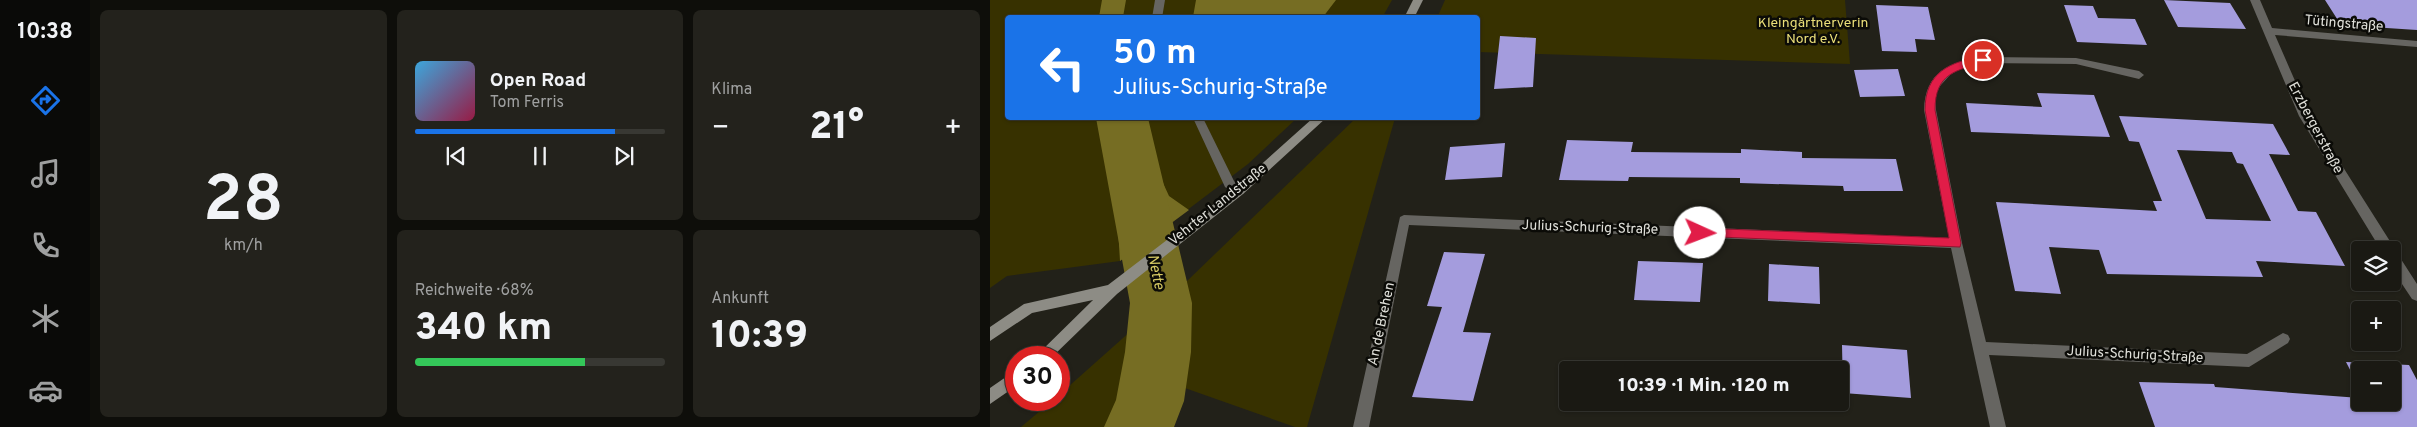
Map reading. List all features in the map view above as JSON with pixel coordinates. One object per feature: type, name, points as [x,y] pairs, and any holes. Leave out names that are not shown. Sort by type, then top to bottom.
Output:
[{"type":"main road","points":[[1410,15],[1418,0]]},
{"type":"main road","name":"Vehrter Landstraße","points":[[1054,346],[1112,290],[1239,191],[1318,120]]},
{"type":"main road","name":"Vehrter Landstraße","points":[[990,335],[1029,308],[1112,290]]},
{"type":"main road","points":[[990,398],[1005,386]]},
{"type":"street","points":[[1158,15],[1160,0]]},
{"type":"street","name":"Erzbergerstraße","points":[[2255,0],[2305,116],[2382,241]]},
{"type":"street","name":"Tütingstraße","points":[[2269,31],[2417,44]]},
{"type":"street","points":[[1998,427],[1956,243],[1930,110],[1930,96],[1935,85],[1946,72],[1961,63],[1983,60],[2076,61],[2138,75]]},
{"type":"street","points":[[1199,120],[1229,184],[1239,191]]},
{"type":"street","name":"Julius-Schurig-Straße","points":[[1404,220],[1956,243]]},
{"type":"street","name":"An de Brehen","points":[[1361,427],[1404,220]]},
{"type":"street","points":[[2401,271],[2417,295]]},
{"type":"street","name":"Julius-Schurig-Straße","points":[[1981,348],[2250,361],[2282,339]]},
{"type":"green space","points":[[990,0],[1392,0],[1384,15],[1005,15],[1005,120],[1295,120],[1248,164],[1120,261],[1007,276],[990,288]]},
{"type":"green space","name":"Kleingärtnerverin Nord e.V.","points":[[1445,0],[1845,0],[1850,64],[1480,52],[1480,15],[1438,15]]},
{"type":"green space","points":[[1354,120],[1394,120],[1307,427],[1295,427],[1182,387],[1167,427],[1021,427],[1040,411],[1070,411],[1070,385],[1187,281]]},
{"type":"shaded area","points":[[1102,0],[1126,0],[1123,15],[1099,15]]},
{"type":"shaded area","points":[[1196,0],[1336,0],[1325,15],[1193,15]]},
{"type":"shaded area","points":[[1097,120],[1146,120],[1158,172],[1169,196],[1189,210],[1120,261],[1118,228]]},
{"type":"shaded area","points":[[1187,281],[1182,338],[1159,427],[1119,427],[1128,404],[1132,380],[1130,330]]},
{"type":"building","points":[[2164,0],[2230,3],[2246,29],[2178,27]]},
{"type":"building","points":[[2325,0],[2417,0],[2417,30],[2341,25]]},
{"type":"building","points":[[1876,5],[1928,7],[1935,40],[1915,39],[1917,52],[1882,51]]},
{"type":"building","points":[[2064,5],[2093,6],[2098,18],[2135,19],[2147,45],[2077,42]]},
{"type":"building","points":[[1500,36],[1536,38],[1533,87],[1494,89]]},
{"type":"building","points":[[1898,69],[1905,96],[1860,97],[1854,70]]},
{"type":"building","points":[[2037,93],[2094,95],[2110,137],[1971,132],[1966,103],[2042,107]]},
{"type":"building","points":[[2119,116],[2273,124],[2290,155],[2269,154],[2298,211],[2316,212],[2345,266],[2256,261],[2263,277],[2107,274],[2099,250],[2049,247],[2061,294],[2015,291],[1996,202],[2157,211],[2153,201],[2162,201],[2139,142],[2129,141]],"holes":[[[2177,150],[2232,152],[2237,163],[2243,164],[2271,221],[2206,219]]]},
{"type":"building","points":[[1567,140],[1633,142],[1631,152],[1741,153],[1741,149],[1802,152],[1802,158],[1896,159],[1903,191],[1844,191],[1843,186],[1740,183],[1740,178],[1629,177],[1628,181],[1559,180]]},
{"type":"building","points":[[1505,143],[1502,177],[1445,180],[1450,147]]},
{"type":"building","points":[[1444,252],[1485,254],[1463,332],[1491,333],[1473,401],[1412,397],[1442,307],[1427,306]]},
{"type":"building","points":[[1638,261],[1703,263],[1700,302],[1634,300]]},
{"type":"building","points":[[1769,264],[1819,267],[1820,304],[1768,301]]},
{"type":"building","points":[[1842,345],[1907,350],[1911,398],[1849,393],[1849,361],[1842,361]]},
{"type":"building","points":[[2346,362],[2351,362],[2351,372]]},
{"type":"building","points":[[2401,365],[2409,365],[2417,380],[2417,427],[2155,427],[2139,382],[2214,384],[2215,387],[2351,397],[2351,411],[2401,411]]},
{"type":"waterway","name":"Nette","points":[[1122,120],[1161,303],[1158,352],[1150,401],[1139,427]]},
{"type":"route","points":[[1700,233],[1956,243],[1930,110],[1930,96],[1935,85],[1946,72],[1961,63],[1983,60]]}]
